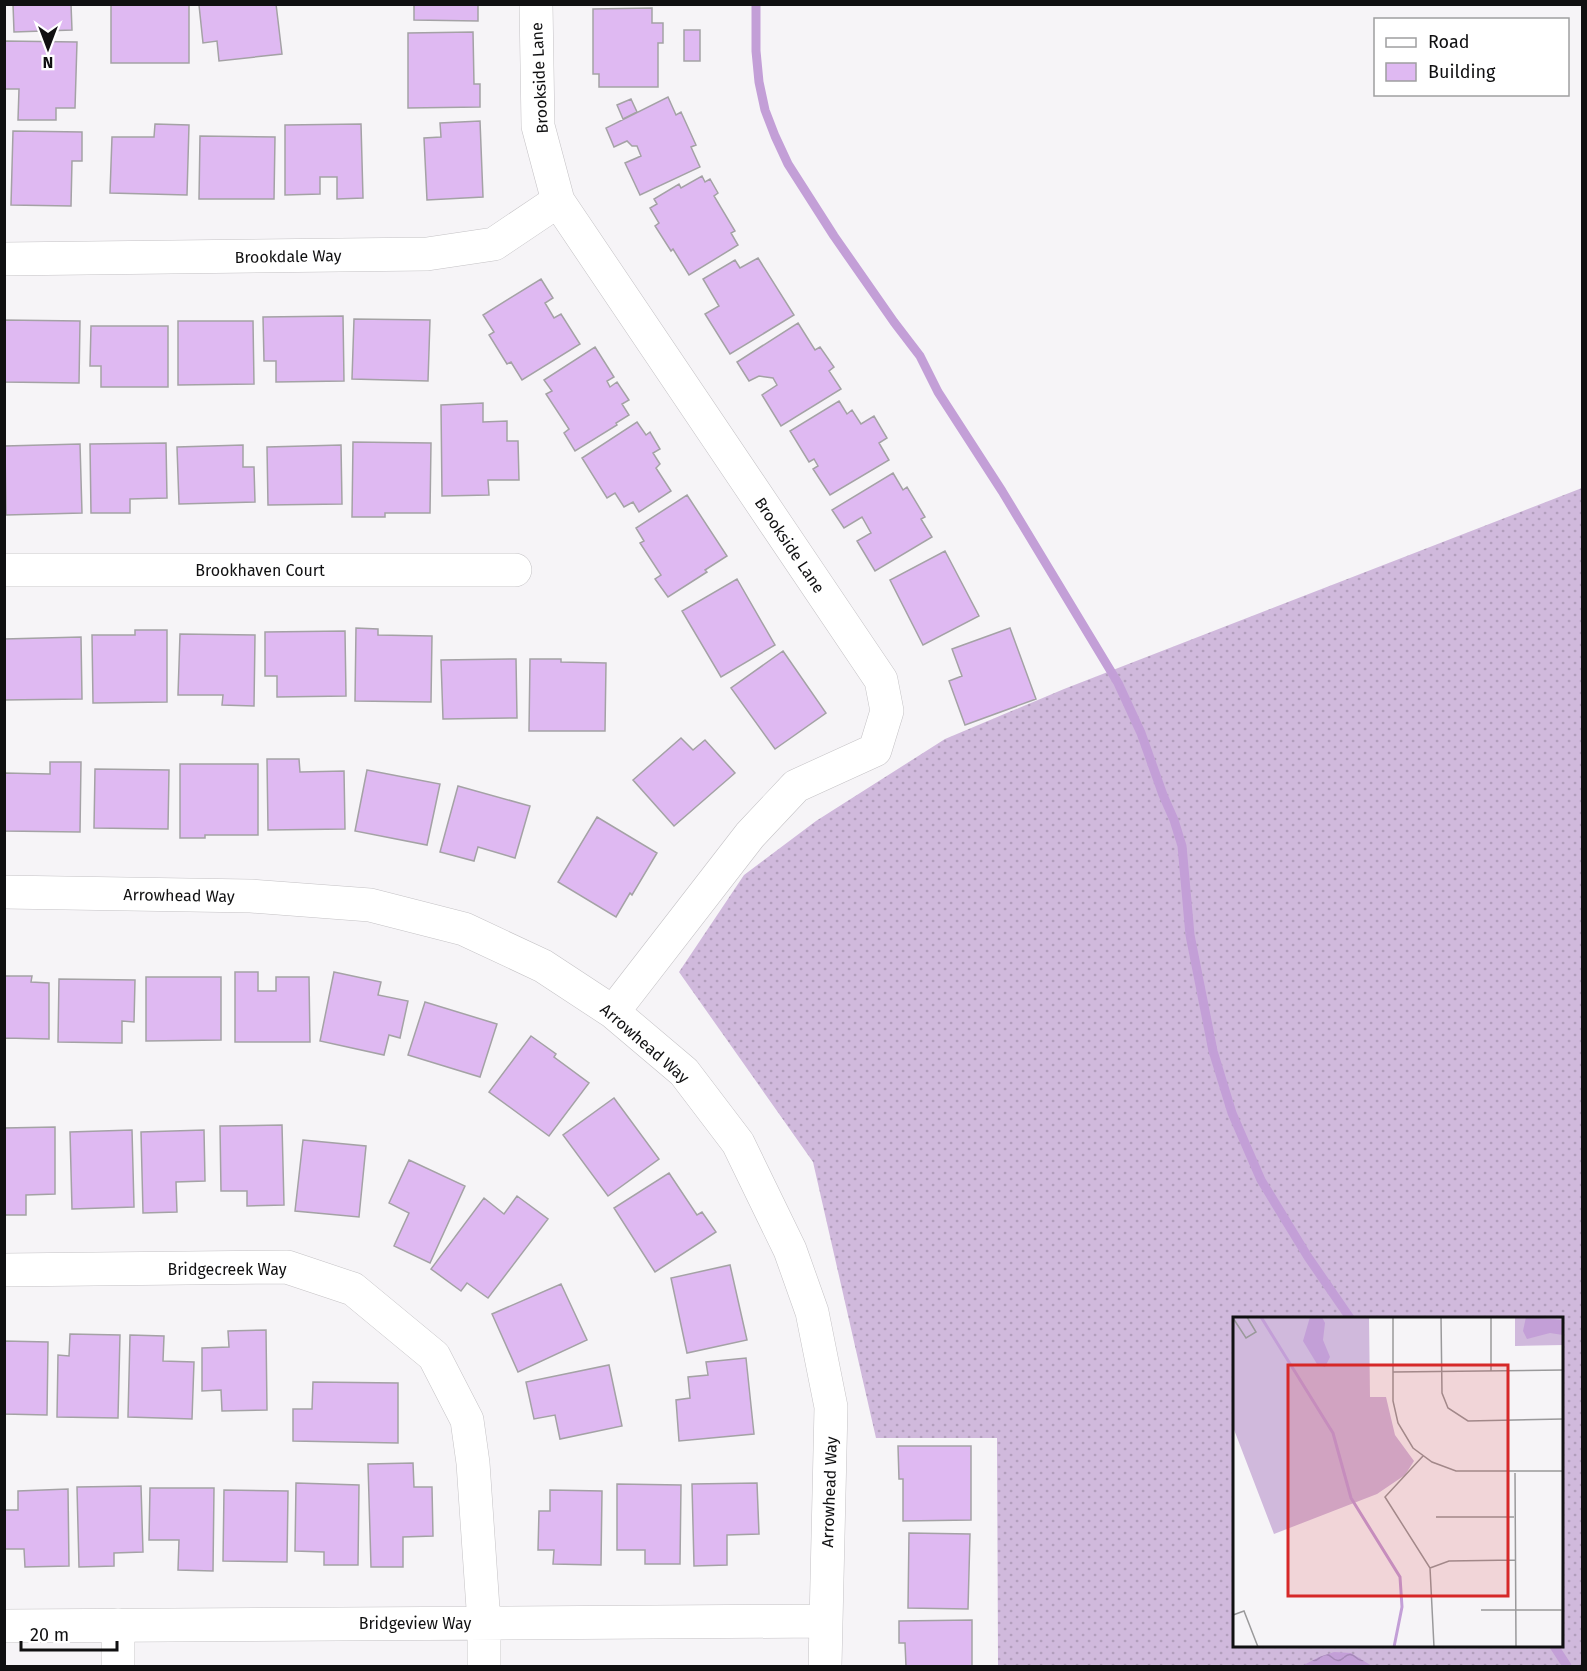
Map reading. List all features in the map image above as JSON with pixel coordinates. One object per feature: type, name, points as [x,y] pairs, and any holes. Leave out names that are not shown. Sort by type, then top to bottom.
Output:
[{"type":"street","name":"Brookside Lane","points":[[536,4],[538,126],[558,201],[881,681],[887,711],[875,750],[796,786],[750,835],[613,1012]]},
{"type":"street","name":"Brookdale Way","points":[[4,259],[427,254],[494,244],[558,201]]},
{"type":"street","name":"Brookhaven Court","points":[[4,570],[515,570]]},
{"type":"street","name":"Arrowhead Way","points":[[4,892],[251,896],[370,905],[464,929],[543,966],[613,1012],[684,1072],[738,1143],[790,1250],[812,1312],[831,1407],[825,1666]]},
{"type":"street","name":"Bridgecreek Way","points":[[4,1270],[287,1267],[353,1288],[434,1356],[467,1420],[473,1463],[484,1623],[484,1666]]},
{"type":"street","name":"Bridgeview Way","points":[[4,1626],[825,1621]]},
{"type":"street","points":[[118,1625],[118,1666]]},
{"type":"shaded area","points":[[1582,488],[1582,1666],[998,1666],[997,1438],[876,1438],[813,1162],[679,972],[744,875],[816,821],[945,739],[1064,689]]},
{"type":"water","points":[[1334,1652],[1351,1653],[1372,1666],[1302,1666]]},
{"type":"building","points":[[13,4],[71,4],[72,30],[14,32]]},
{"type":"building","points":[[111,4],[189,4],[189,63],[111,63]]},
{"type":"building","points":[[276,4],[282,54],[219,61],[217,41],[203,43],[199,5]]},
{"type":"building","points":[[414,4],[478,4],[478,21],[414,20]]},
{"type":"building","points":[[652,8],[652,23],[663,23],[663,43],[658,43],[658,87],[599,87],[599,74],[593,74],[593,9]]},
{"type":"building","points":[[684,30],[700,30],[700,61],[684,61]]},
{"type":"building","points":[[473,32],[474,84],[480,84],[480,107],[408,108],[408,33]]},
{"type":"building","points":[[4,41],[77,42],[75,108],[56,108],[56,120],[18,120],[19,89],[4,89]]},
{"type":"building","points":[[668,97],[676,115],[681,112],[696,145],[691,147],[700,167],[640,195],[625,163],[641,156],[637,146],[632,146],[627,141],[614,147],[606,128]]},
{"type":"building","points":[[631,99],[637,112],[623,119],[617,105]]},
{"type":"building","points":[[480,121],[483,197],[427,200],[424,138],[441,137],[440,123]]},
{"type":"building","points":[[155,124],[189,125],[187,195],[110,193],[112,137],[154,137]]},
{"type":"building","points":[[361,124],[363,198],[337,199],[337,177],[320,177],[320,194],[285,195],[285,125]]},
{"type":"building","points":[[13,131],[82,132],[82,161],[72,161],[71,206],[11,205]]},
{"type":"building","points":[[200,136],[275,137],[274,199],[199,199]]},
{"type":"building","points":[[702,176],[705,182],[710,179],[718,193],[714,196],[735,231],[731,233],[738,245],[689,275],[655,226],[659,223],[650,208],[657,204],[654,199],[679,184],[681,188]]},
{"type":"building","points":[[758,258],[794,315],[730,354],[705,314],[719,306],[703,279],[735,260],[740,268]]},
{"type":"building","points":[[541,279],[553,298],[545,303],[554,318],[561,314],[580,344],[522,380],[511,362],[507,364],[489,335],[494,332],[483,315]]},
{"type":"building","points":[[343,316],[344,381],[276,382],[276,361],[264,361],[263,317]]},
{"type":"building","points":[[354,319],[430,320],[428,381],[352,379]]},
{"type":"building","points":[[4,320],[80,321],[79,383],[4,382]]},
{"type":"building","points":[[178,321],[253,321],[254,384],[178,385]]},
{"type":"building","points":[[798,323],[815,350],[820,347],[834,367],[829,371],[841,389],[781,426],[762,395],[777,385],[773,378],[759,376],[749,381],[737,362]]},
{"type":"building","points":[[91,326],[168,326],[168,387],[101,387],[101,366],[90,366]]},
{"type":"building","points":[[595,347],[614,377],[607,381],[610,387],[617,382],[629,400],[622,404],[629,415],[575,451],[564,433],[569,429],[546,394],[552,391],[544,380]]},
{"type":"building","points":[[839,401],[847,414],[852,410],[861,424],[874,416],[887,438],[879,443],[889,460],[830,495],[813,469],[818,466],[814,459],[809,462],[790,431]]},
{"type":"building","points":[[483,403],[483,422],[507,421],[507,441],[518,441],[519,480],[488,480],[489,495],[442,496],[441,405]]},
{"type":"building","points":[[637,422],[646,435],[650,432],[660,449],[653,453],[660,464],[656,468],[671,491],[639,512],[633,502],[624,507],[615,493],[607,498],[582,458]]},
{"type":"building","points":[[353,442],[431,443],[430,513],[385,513],[385,517],[352,517]]},
{"type":"building","points":[[166,443],[167,498],[130,499],[130,513],[91,513],[90,444]]},
{"type":"building","points":[[80,444],[82,513],[6,515],[5,446]]},
{"type":"building","points":[[243,445],[243,467],[254,467],[255,502],[179,504],[177,447]]},
{"type":"building","points":[[341,445],[342,504],[268,505],[267,447]]},
{"type":"building","points":[[893,473],[903,490],[907,487],[925,517],[921,519],[932,537],[875,571],[857,541],[871,533],[862,517],[844,528],[832,510]]},
{"type":"building","points":[[687,495],[727,556],[668,597],[655,579],[661,575],[640,543],[644,541],[636,528]]},
{"type":"building","points":[[945,551],[979,616],[923,645],[890,580]]},
{"type":"building","points":[[737,579],[775,645],[721,677],[682,611]]},
{"type":"building","points":[[356,628],[378,629],[378,635],[432,636],[431,702],[355,701]]},
{"type":"building","points":[[1010,628],[1036,699],[965,725],[949,681],[962,676],[952,649]]},
{"type":"building","points":[[135,630],[167,630],[167,702],[93,703],[92,635],[135,635]]},
{"type":"building","points":[[345,631],[346,696],[277,697],[277,676],[265,676],[265,632]]},
{"type":"building","points":[[180,634],[255,635],[254,706],[222,705],[223,695],[178,695]]},
{"type":"building","points":[[81,637],[82,699],[4,700],[4,639]]},
{"type":"building","points":[[783,651],[826,713],[775,749],[731,688]]},
{"type":"building","points":[[516,659],[517,718],[443,719],[441,660]]},
{"type":"building","points":[[530,659],[606,663],[605,731],[529,731]]},
{"type":"building","points":[[681,738],[693,750],[705,740],[735,773],[674,826],[633,780]]},
{"type":"building","points":[[267,759],[299,759],[300,772],[344,771],[345,829],[268,830]]},
{"type":"building","points":[[50,762],[81,762],[80,832],[5,831],[5,773],[50,774]]},
{"type":"building","points":[[180,764],[258,764],[258,835],[205,835],[205,838],[180,838]]},
{"type":"building","points":[[95,769],[169,770],[168,829],[94,828]]},
{"type":"building","points":[[367,770],[440,784],[427,845],[355,831]]},
{"type":"building","points":[[458,786],[530,806],[515,858],[478,847],[474,861],[440,852]]},
{"type":"building","points":[[597,817],[657,853],[616,917],[558,882]]},
{"type":"building","points":[[235,972],[258,972],[258,991],[276,991],[276,977],[309,977],[310,1042],[235,1042]]},
{"type":"building","points":[[334,972],[381,982],[378,995],[408,1001],[400,1038],[389,1035],[384,1055],[320,1041]]},
{"type":"building","points":[[4,976],[32,976],[31,982],[49,983],[49,1039],[5,1038],[4,1050]]},
{"type":"building","points":[[146,977],[221,977],[221,1040],[146,1041]]},
{"type":"building","points":[[59,979],[135,980],[134,1022],[122,1021],[122,1043],[58,1042]]},
{"type":"building","points":[[425,1002],[497,1024],[480,1077],[408,1055]]},
{"type":"building","points":[[531,1036],[556,1054],[554,1057],[589,1083],[549,1136],[489,1092]]},
{"type":"building","points":[[614,1098],[659,1159],[608,1196],[563,1135]]},
{"type":"building","points":[[282,1125],[284,1205],[247,1206],[247,1191],[221,1191],[220,1126]]},
{"type":"building","points":[[55,1127],[55,1194],[26,1195],[26,1215],[4,1215],[4,1128]]},
{"type":"building","points":[[132,1130],[134,1207],[72,1209],[70,1132]]},
{"type":"building","points":[[204,1130],[205,1181],[176,1182],[177,1212],[143,1213],[141,1132]]},
{"type":"building","points":[[303,1140],[366,1146],[359,1217],[295,1211]]},
{"type":"building","points":[[409,1160],[465,1186],[430,1263],[394,1246],[409,1213],[389,1203]]},
{"type":"building","points":[[669,1173],[697,1215],[702,1212],[716,1232],[655,1272],[614,1208]]},
{"type":"building","points":[[517,1196],[548,1219],[488,1298],[467,1283],[461,1291],[431,1269],[484,1198],[504,1214]]},
{"type":"building","points":[[730,1265],[747,1340],[687,1353],[671,1278]]},
{"type":"building","points":[[561,1284],[587,1340],[518,1372],[492,1314]]},
{"type":"building","points":[[266,1330],[267,1410],[222,1411],[221,1390],[202,1391],[202,1348],[229,1347],[228,1331]]},
{"type":"building","points":[[70,1334],[120,1335],[118,1418],[57,1417],[58,1355],[69,1356]]},
{"type":"building","points":[[130,1335],[164,1336],[163,1361],[194,1362],[192,1419],[128,1417]]},
{"type":"building","points":[[4,1341],[48,1342],[47,1415],[4,1414]]},
{"type":"building","points":[[746,1358],[754,1434],[679,1441],[676,1400],[690,1398],[688,1377],[708,1375],[706,1362]]},
{"type":"building","points":[[609,1365],[622,1426],[560,1439],[555,1415],[534,1419],[526,1382]]},
{"type":"building","points":[[313,1382],[398,1383],[398,1443],[293,1441],[293,1409],[312,1409]]},
{"type":"building","points":[[898,1446],[971,1446],[971,1520],[903,1521],[903,1479],[899,1479]]},
{"type":"building","points":[[413,1463],[414,1487],[432,1487],[433,1536],[403,1537],[403,1567],[371,1567],[368,1464]]},
{"type":"building","points":[[296,1483],[359,1485],[358,1565],[324,1565],[324,1552],[295,1551]]},
{"type":"building","points":[[757,1483],[759,1534],[727,1535],[727,1565],[694,1566],[692,1484]]},
{"type":"building","points":[[617,1484],[681,1485],[680,1564],[645,1564],[645,1550],[617,1550]]},
{"type":"building","points":[[141,1486],[143,1552],[114,1553],[114,1566],[79,1567],[77,1487]]},
{"type":"building","points":[[150,1488],[214,1488],[213,1571],[178,1570],[179,1540],[149,1540]]},
{"type":"building","points":[[68,1489],[69,1566],[25,1567],[24,1549],[5,1549],[5,1510],[18,1510],[18,1491]]},
{"type":"building","points":[[224,1490],[288,1491],[287,1562],[223,1561]]},
{"type":"building","points":[[550,1490],[602,1491],[601,1565],[553,1564],[554,1550],[538,1550],[539,1511],[550,1511]]},
{"type":"building","points":[[909,1533],[970,1534],[968,1609],[908,1608]]},
{"type":"building","points":[[972,1620],[972,1666],[906,1666],[905,1643],[899,1643],[899,1621]]},
{"type":"waterway","points":[[756,4],[756,51],[759,82],[765,110],[788,164],[834,236],[920,356],[938,392],[1002,491],[1118,683],[1141,733],[1182,846],[1190,935],[1213,1051],[1232,1113],[1261,1180],[1308,1257],[1349,1317]]},
{"type":"waterway","points":[[1555,1647],[1567,1666]]}]
